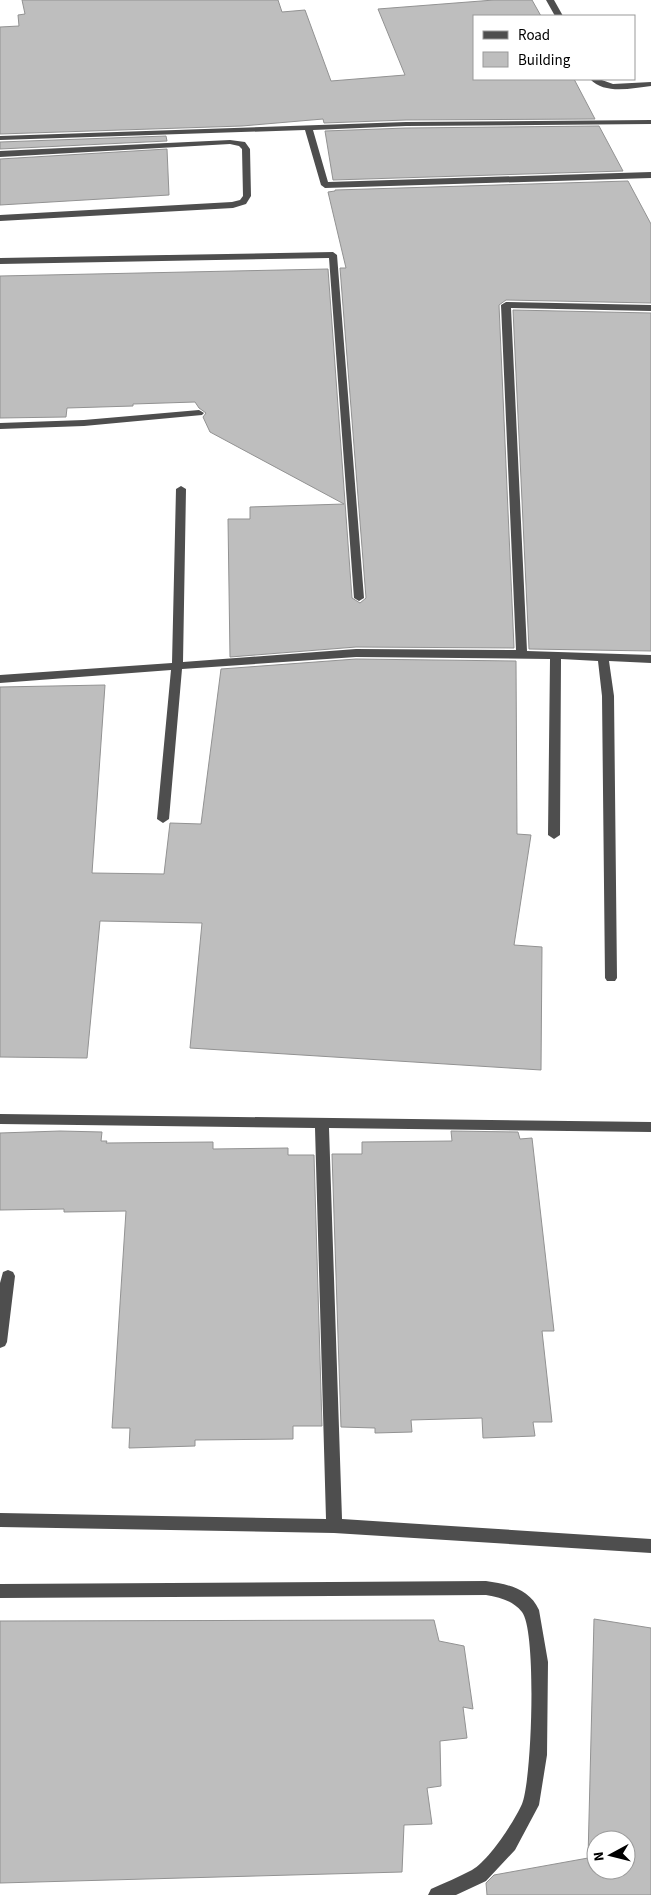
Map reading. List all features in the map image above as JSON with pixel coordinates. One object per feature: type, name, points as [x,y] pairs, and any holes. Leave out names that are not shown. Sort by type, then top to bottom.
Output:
[{"type":"street","points":[[550,0],[558,15]]},
{"type":"street","points":[[595,80],[602,85],[614,86],[651,84]]},
{"type":"street","points":[[0,138],[406,124],[651,122]]},
{"type":"street","points":[[308,127],[325,185],[651,175]]},
{"type":"street","points":[[0,154],[230,142],[242,144],[246,148],[247,196],[243,202],[233,205],[0,218]]},
{"type":"street","points":[[0,261],[333,255],[359,598]]},
{"type":"street","points":[[522,654],[506,306],[651,308]]},
{"type":"street","points":[[0,426],[84,423],[199,413]]},
{"type":"street","points":[[163,819],[178,666],[182,489]]},
{"type":"street","points":[[0,678],[356,653],[522,654],[651,659]]},
{"type":"street","points":[[554,834],[556,656]]},
{"type":"street","points":[[603,657],[608,696],[611,978]]},
{"type":"street","points":[[0,1119],[651,1127]]},
{"type":"street","points":[[322,1124],[334,1526]]},
{"type":"street","points":[[0,1342],[8,1276]]},
{"type":"street","points":[[0,1520],[334,1526],[651,1546]]},
{"type":"street","points":[[0,1591],[486,1588],[511,1592],[531,1610],[540,1662],[538,1755],[531,1804],[509,1844],[480,1875],[437,1895]]},
{"type":"building","points":[[22,0],[278,0],[282,12],[305,10],[331,81],[405,75],[378,9],[494,0],[532,0],[540,15],[473,15],[473,80],[575,80],[595,119],[406,120],[324,123],[323,119],[242,126],[0,134],[0,27],[19,26],[18,15],[25,14]]},
{"type":"building","points":[[599,126],[623,171],[333,180],[325,131],[406,128]]},
{"type":"building","points":[[166,136],[167,141],[0,149],[0,142]]},
{"type":"building","points":[[167,149],[169,195],[0,205],[0,159]]},
{"type":"building","points":[[628,181],[651,224],[651,303],[506,300],[499,305],[514,648],[356,647],[230,657],[228,519],[250,519],[250,507],[344,504],[210,432],[203,417],[206,413],[195,402],[67,408],[66,417],[0,418],[0,276],[328,269],[352,598],[360,603],[366,598],[340,268],[346,268],[328,192],[335,190]]},
{"type":"building","points":[[513,310],[651,313],[651,651],[529,649]]},
{"type":"building","points":[[356,659],[516,661],[517,834],[531,835],[514,945],[542,947],[541,1070],[190,1048],[202,923],[100,921],[87,1058],[0,1057],[0,687],[105,685],[92,873],[164,874],[170,823],[201,824],[221,669]]},
{"type":"building","points":[[451,1131],[518,1132],[520,1139],[532,1138],[554,1331],[542,1331],[552,1422],[533,1422],[535,1436],[483,1438],[482,1418],[411,1420],[412,1432],[375,1433],[375,1428],[341,1427],[332,1154],[362,1154],[362,1142],[452,1141]]},
{"type":"building","points":[[102,1132],[101,1141],[107,1141],[106,1143],[213,1142],[213,1149],[288,1148],[288,1155],[314,1155],[322,1426],[293,1426],[293,1439],[195,1440],[195,1446],[129,1448],[130,1428],[112,1428],[126,1211],[64,1212],[64,1209],[0,1210],[0,1133]]},
{"type":"building","points":[[594,1619],[651,1628],[651,1895],[487,1895],[486,1883],[494,1875],[586,1858],[586,1880],[636,1880],[636,1830],[589,1830]]},
{"type":"building","points":[[434,1620],[439,1641],[464,1646],[473,1709],[463,1707],[467,1738],[440,1741],[441,1786],[427,1788],[432,1824],[404,1825],[402,1872],[0,1883],[0,1621]]}]
